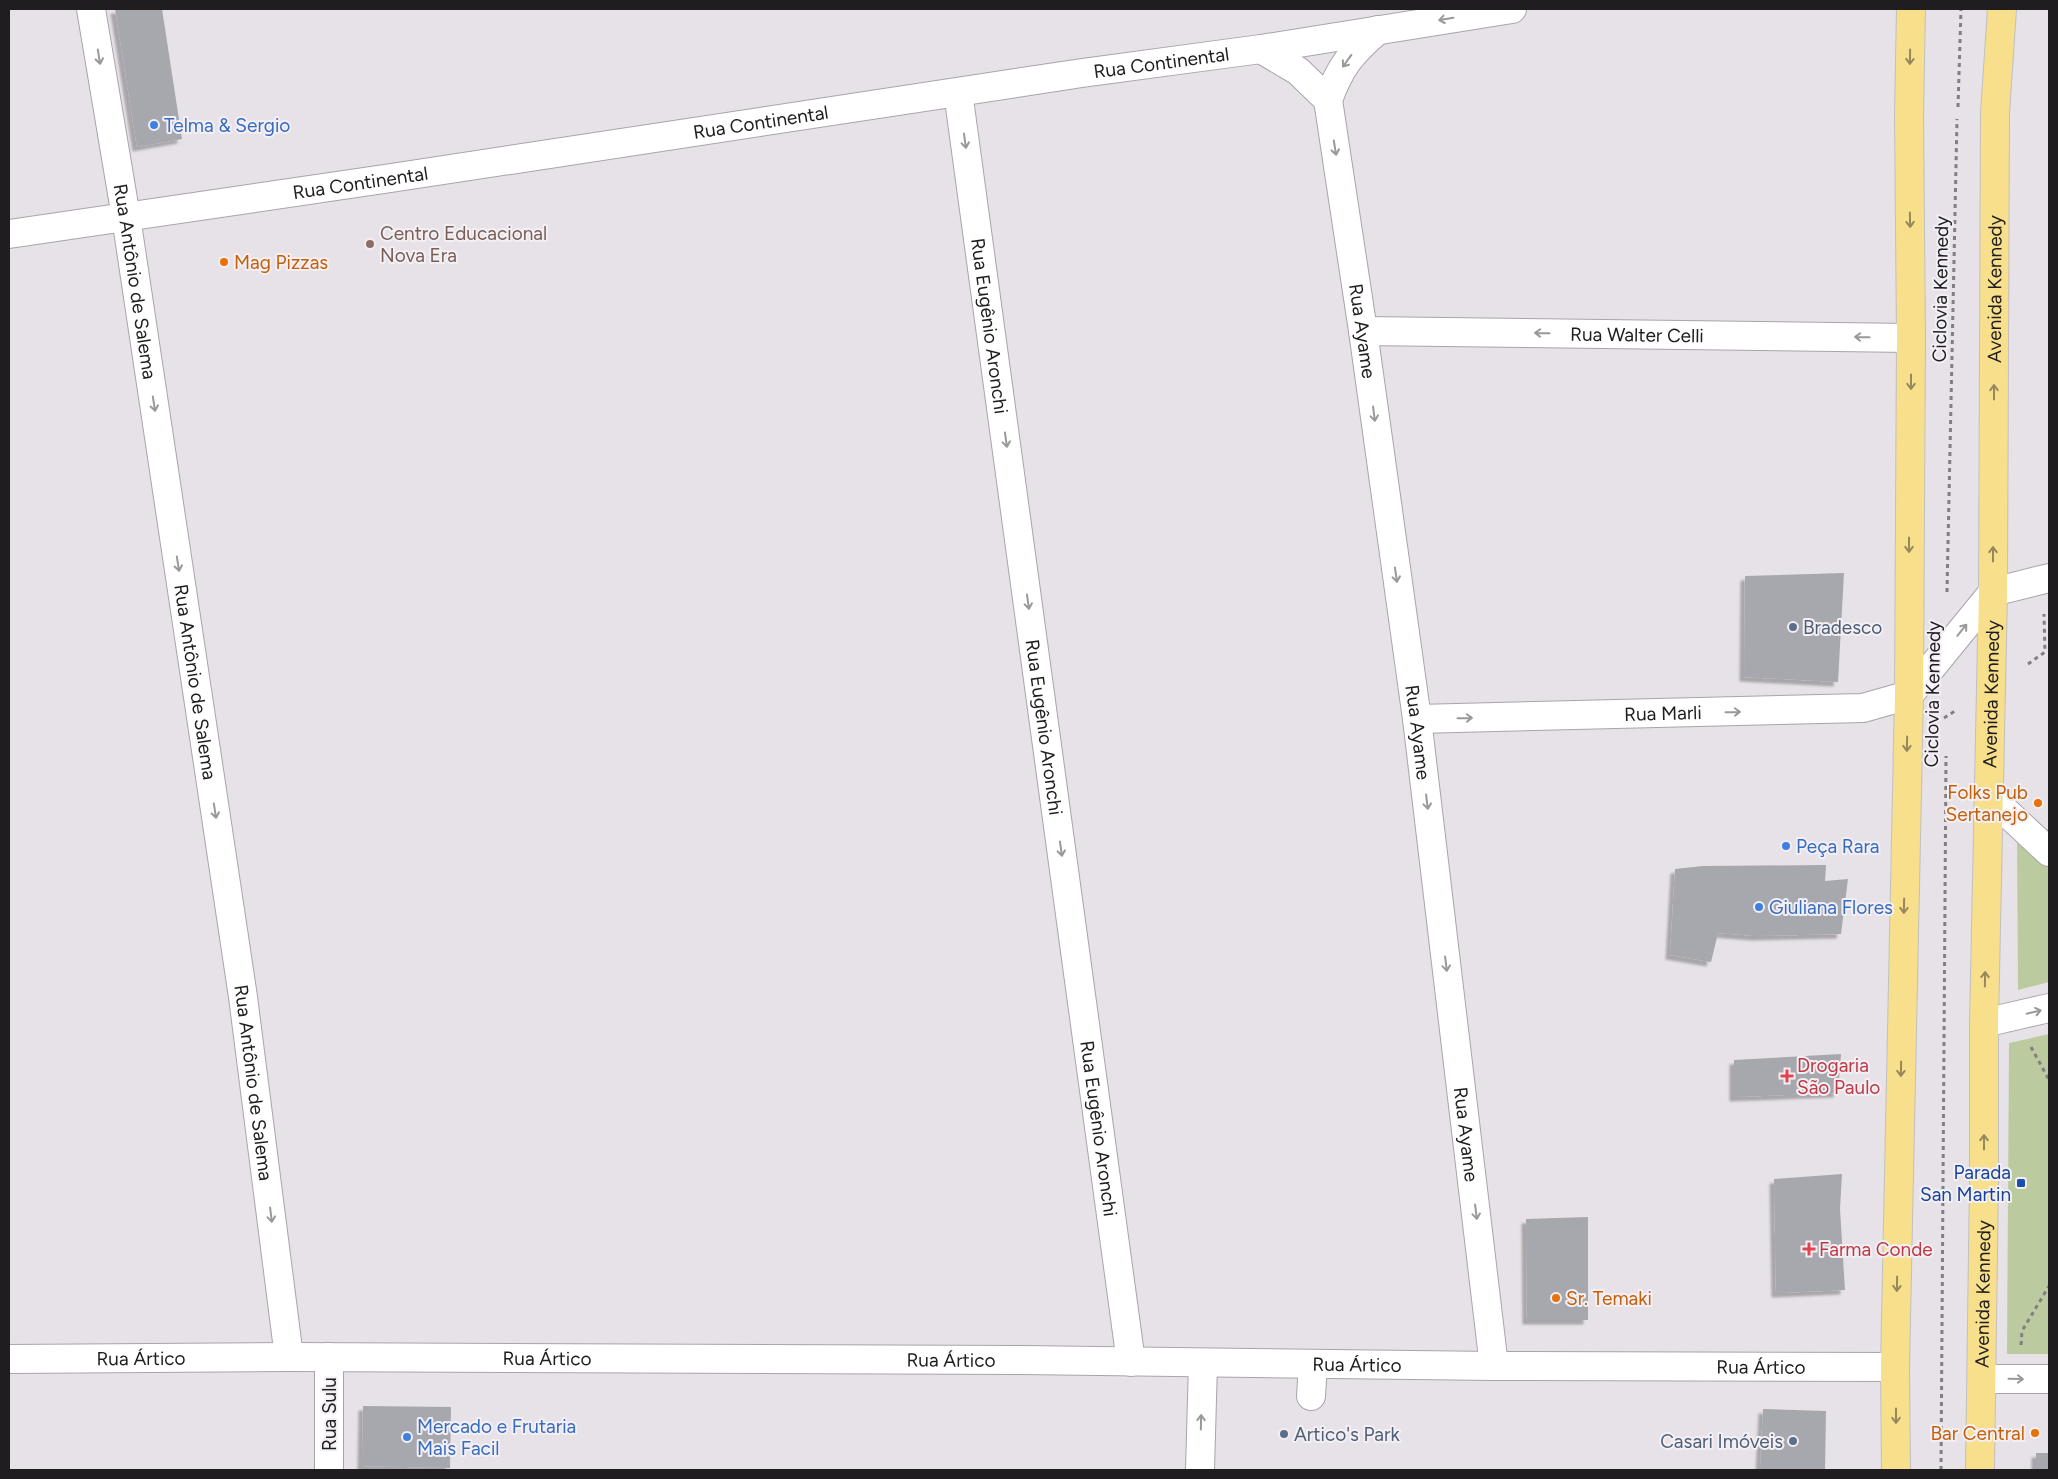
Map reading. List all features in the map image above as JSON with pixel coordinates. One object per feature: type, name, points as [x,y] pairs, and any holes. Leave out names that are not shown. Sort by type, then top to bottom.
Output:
[{"type":"main road","points":[[1896,1470],[1895,1367],[1909,695],[1911,338],[1909,115],[1911,9]]},
{"type":"main road","name":"Avenida Kennedy","points":[[1980,1470],[1984,1024],[1993,592],[1996,113],[2002,9]]},
{"type":"street","name":"Rua Antônio de Salema","points":[[91,9],[126,217],[242,987],[289,1357]]},
{"type":"street","name":"Rua Continental","points":[[9,234],[1512,9]]},
{"type":"street","name":"Rua Ayame","points":[[1378,30],[1350,56],[1337,76],[1328,100],[1363,331],[1417,719],[1494,1366]]},
{"type":"street","points":[[1261,48],[1298,71],[1328,100]]},
{"type":"street","name":"Rua Eugênio Aronchi","points":[[958,92],[1131,1362]]},
{"type":"street","name":"Rua Walter Celli","points":[[1363,331],[1911,338]]},
{"type":"street","points":[[1909,695],[1993,592],[2049,578]]},
{"type":"street","name":"Rua Marli","points":[[1417,719],[1863,708],[1909,695]]},
{"type":"street","points":[[1988,795],[2049,852]]},
{"type":"street","points":[[1984,1024],[2049,1008]]},
{"type":"street","name":"Rua Ártico","points":[[9,1359],[329,1357],[1001,1360],[1494,1366],[1895,1367]]},
{"type":"street","name":"Rua Sulu","points":[[329,1357],[329,1470]]},
{"type":"street","points":[[1200,1470],[1203,1363]]},
{"type":"street","points":[[1311,1396],[1313,1364]]},
{"type":"street","points":[[1982,1379],[2049,1380]]},
{"type":"path","name":"Ciclovia Kennedy","points":[[1946,649],[1956,260],[1955,178],[1961,9]]},
{"type":"path","name":"Ciclovia Kennedy","points":[[1946,707],[1946,726]]},
{"type":"path","name":"Ciclovia Kennedy","points":[[1941,1470],[1946,746]]},
{"type":"path","points":[[2019,1379],[2022,1331],[2049,1286]]},
{"type":"green space","points":[[2049,829],[2049,982],[2018,990],[2017,836]]},
{"type":"green space","points":[[2049,1034],[2049,1354],[2007,1354],[2009,1043]]},
{"type":"building","points":[[115,9],[162,9],[182,139],[137,147]]},
{"type":"building","name":"Bradesco","points":[[1844,573],[1838,682],[1744,677],[1745,576]]},
{"type":"building","name":"Giuliana Flores","points":[[1826,865],[1825,881],[1848,879],[1841,934],[1756,936],[1718,933],[1711,962],[1670,955],[1675,869],[1703,866]]},
{"type":"building","name":"Drogaria São Paulo","points":[[1841,1054],[1838,1093],[1734,1097],[1734,1060]]},
{"type":"building","name":"Farma Conde","points":[[1842,1174],[1840,1209],[1845,1290],[1776,1293],[1774,1179]]},
{"type":"building","points":[[1588,1217],[1588,1320],[1527,1320],[1526,1219]]},
{"type":"building","name":"Mercado e Frutaria Mais Facil","points":[[363,1406],[451,1407],[450,1468],[362,1466]]},
{"type":"building","name":"Casari Imóveis","points":[[1763,1409],[1826,1411],[1825,1470],[1760,1470]]},
{"type":"building","points":[[2036,1453],[2049,1453],[2049,1470],[2036,1470]]},
{"type":"place","name":"Telma & Sergio","points":[[154,125]]},
{"type":"place","name":"Centro Educacional Nova Era","points":[[370,244]]},
{"type":"place","name":"Mag Pizzas","points":[[224,262]]},
{"type":"place","name":"Bradesco","points":[[1793,627]]},
{"type":"place","name":"Folks Pub Sertanejo","points":[[2038,803]]},
{"type":"place","name":"Peça Rara","points":[[1786,846]]},
{"type":"place","name":"Giuliana Flores","points":[[1759,907]]},
{"type":"place","name":"Drogaria São Paulo","points":[[1787,1076]]},
{"type":"place","name":"Parada San Martin","points":[[2021,1183]]},
{"type":"place","name":"Farma Conde","points":[[1809,1249]]},
{"type":"place","name":"Sr. Temaki","points":[[1556,1298]]},
{"type":"place","name":"Bar Central","points":[[2035,1433]]},
{"type":"place","name":"Artico's Park","points":[[1284,1434]]},
{"type":"place","name":"Mercado e Frutaria Mais Facil","points":[[407,1437]]},
{"type":"place","name":"Casari Imóveis","points":[[1793,1441]]}]
